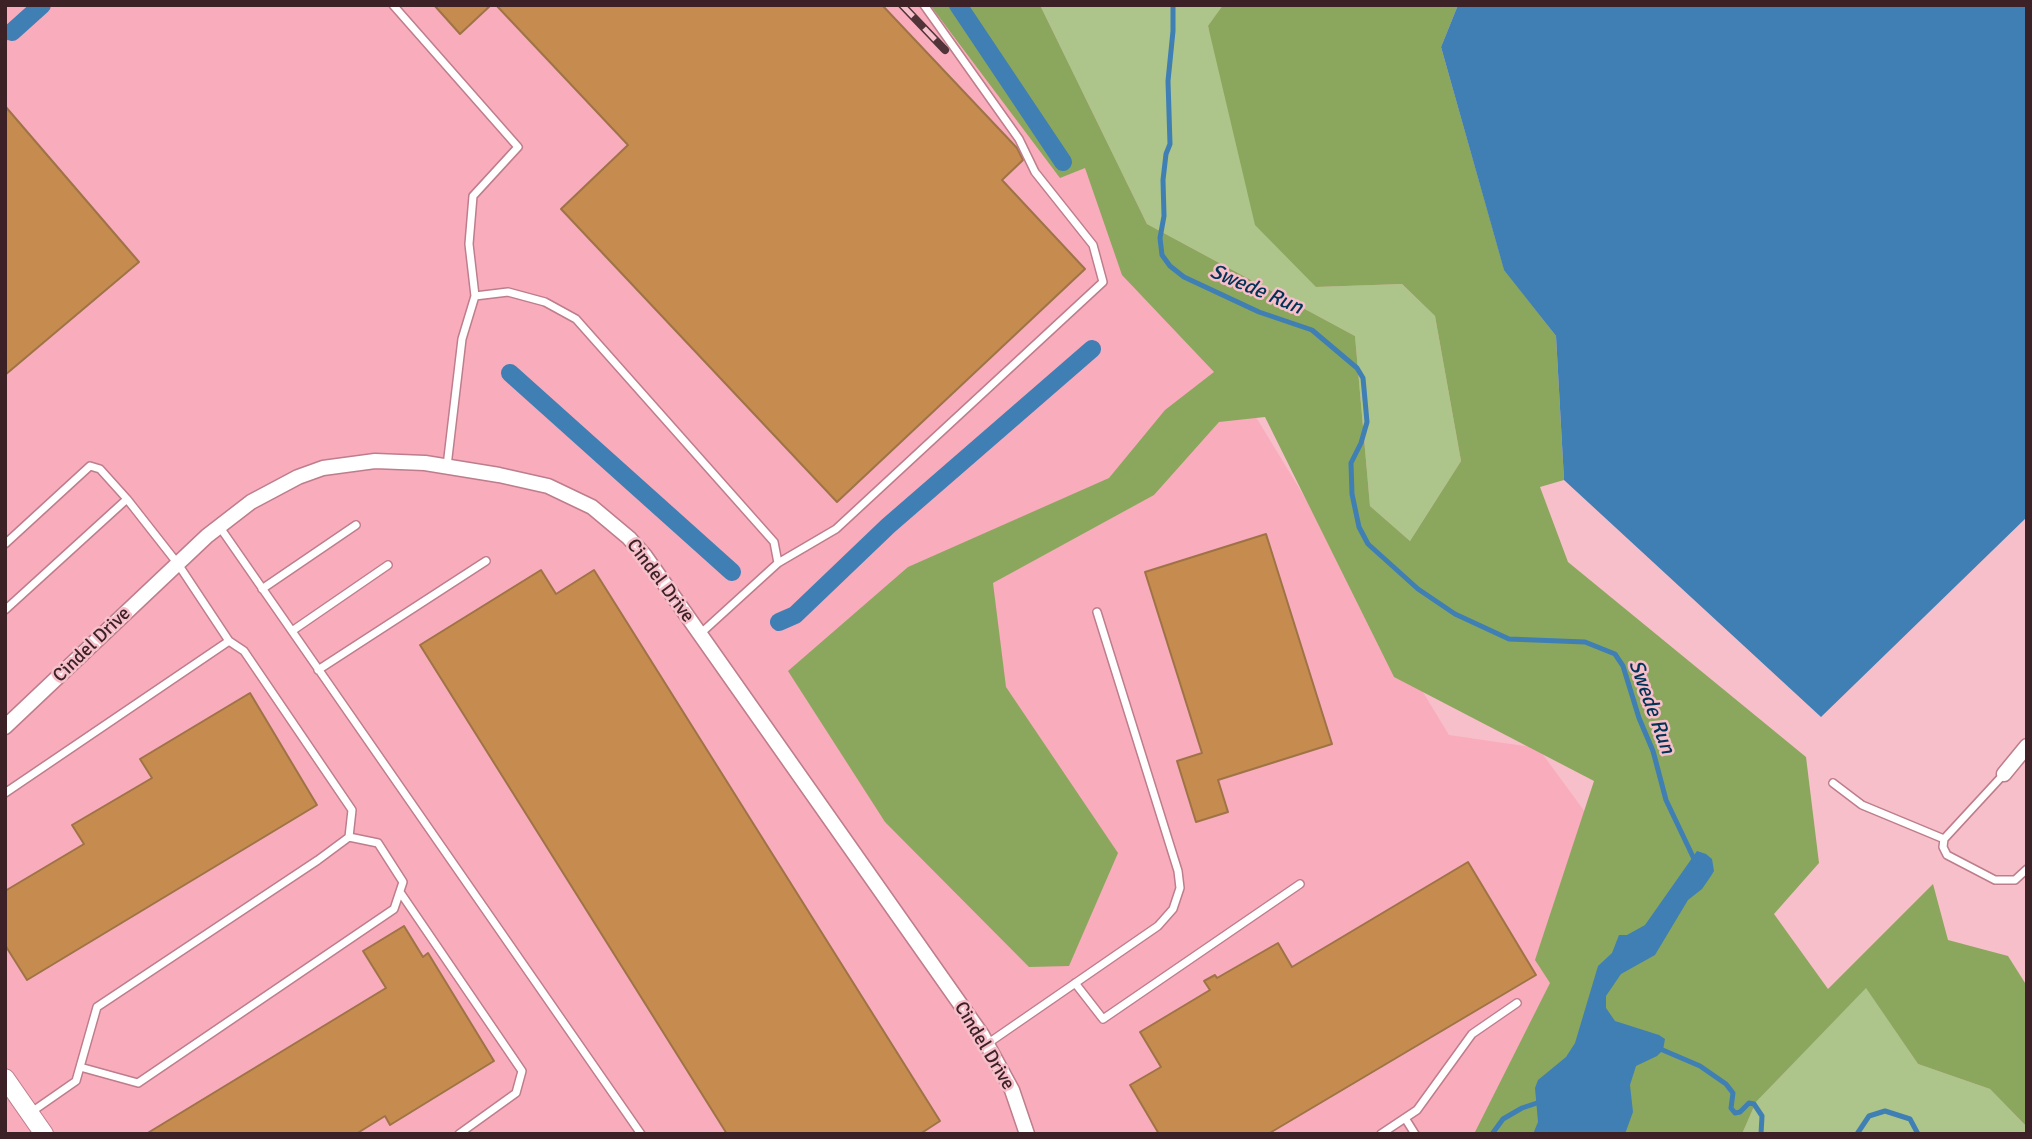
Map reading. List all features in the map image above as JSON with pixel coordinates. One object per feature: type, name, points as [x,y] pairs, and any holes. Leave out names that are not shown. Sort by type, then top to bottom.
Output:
[{"type":"street","name":"Cindel Drive","points":[[5,727],[219,526],[274,488],[324,468],[375,461],[447,467],[548,486],[592,507],[637,547],[986,1044],[1012,1090],[1027,1134]]},
{"type":"street","points":[[2004,774],[2027,747]]},
{"type":"street","points":[[5,1078],[44,1134]]},
{"type":"lane","points":[[393,5],[518,147],[473,196],[469,244],[475,296],[462,339],[447,467]]},
{"type":"lane","points":[[700,634],[778,563],[836,529],[1103,282],[1093,245],[1035,172],[1019,139],[924,5]]},
{"type":"lane","points":[[475,296],[509,292],[545,302],[576,320],[774,542],[778,563]]},
{"type":"lane","points":[[5,544],[90,466],[100,469],[178,564],[229,641],[244,651],[352,810],[349,837],[97,1007],[76,1081],[30,1113]]},
{"type":"lane","points":[[5,610],[127,499]]},
{"type":"lane","points":[[262,589],[356,525]]},
{"type":"lane","points":[[219,526],[641,1134]]},
{"type":"lane","points":[[318,670],[486,561]]},
{"type":"lane","points":[[292,631],[388,565]]},
{"type":"lane","points":[[986,1044],[1158,926],[1173,909],[1180,888],[1178,871],[1097,612]]},
{"type":"lane","points":[[5,793],[229,641]]},
{"type":"lane","points":[[2004,774],[1944,839],[1943,847],[1947,855],[1995,880],[2015,880],[2027,869]]},
{"type":"lane","points":[[1833,783],[1862,805],[1944,839]]},
{"type":"lane","points":[[80,1067],[138,1083],[394,909],[403,882],[377,843],[349,837]]},
{"type":"lane","points":[[1075,983],[1103,1019],[1300,884]]},
{"type":"lane","points":[[400,892],[522,1071],[516,1093],[459,1134]]},
{"type":"lane","points":[[1381,1134],[1417,1110],[1472,1034],[1517,1003]]},
{"type":"lane","points":[[1405,1118],[1415,1134]]},
{"type":"shaded area","points":[[5,5],[1003,5],[1022,46],[1259,422],[1449,735],[1538,748],[1599,831],[1583,998],[1482,1134],[5,1134]]},
{"type":"green space","points":[[930,5],[1040,5],[1147,224],[1355,336],[1370,506],[1410,541],[1461,461],[1435,316],[1402,284],[1316,287],[1255,225],[1208,26],[1223,5],[1458,5],[1441,47],[1504,269],[1556,336],[1564,480],[1540,487],[1568,562],[1806,757],[1819,863],[1774,914],[1828,989],[1933,884],[1948,940],[2008,956],[2027,986],[2027,1127],[1990,1089],[1918,1064],[1866,988],[1756,1102],[1742,1134],[1474,1134],[1550,983],[1535,960],[1594,781],[1394,677],[1265,417],[1219,422],[1154,495],[993,583],[1006,687],[1118,853],[1069,966],[1029,967],[885,822],[788,671],[908,567],[1109,478],[1165,410],[1214,372],[1122,275],[1085,168],[1060,178]]},
{"type":"green space","points":[[1040,5],[1223,5],[1208,27],[1316,287],[1402,284],[1435,316],[1461,461],[1410,541],[1370,506],[1355,336],[1147,224]]},
{"type":"green space","points":[[1866,987],[1918,1064],[1990,1089],[2027,1127],[2027,1134],[1742,1134],[1756,1102]]},
{"type":"water","points":[[1458,5],[2027,5],[2027,517],[1821,717],[1564,480],[1556,336],[1504,270],[1441,47]]},
{"type":"water","points":[[1697,851],[1712,859],[1714,871],[1711,876],[1702,889],[1688,900],[1655,955],[1621,974],[1606,996],[1606,1008],[1615,1021],[1665,1039],[1663,1050],[1657,1056],[1636,1066],[1630,1085],[1633,1112],[1625,1134],[1533,1134],[1538,1122],[1535,1088],[1538,1080],[1566,1057],[1575,1043],[1598,966],[1612,953],[1619,935],[1627,935],[1645,925]]},
{"type":"building","points":[[434,5],[491,5],[460,34]]},
{"type":"building","points":[[496,5],[882,5],[1017,148],[1023,160],[1002,180],[1085,269],[837,502],[561,209],[628,145]]},
{"type":"building","points":[[5,106],[139,262],[5,375]]},
{"type":"building","points":[[1266,534],[1332,744],[1218,780],[1228,812],[1196,822],[1177,761],[1202,753],[1145,572]]},
{"type":"building","points":[[541,570],[556,594],[594,570],[940,1121],[920,1134],[727,1134],[420,645]]},
{"type":"building","points":[[250,693],[317,805],[27,980],[5,945],[5,891],[84,844],[72,825],[152,778],[140,759]]},
{"type":"building","points":[[1468,862],[1536,975],[1268,1134],[1159,1134],[1130,1085],[1161,1067],[1140,1032],[1210,990],[1204,981],[1215,975],[1217,978],[1278,943],[1292,967]]},
{"type":"building","points":[[404,926],[423,957],[428,953],[494,1061],[390,1125],[385,1116],[356,1134],[146,1134],[386,988],[363,951]]},
{"type":"waterway","points":[[12,32],[42,5]]},
{"type":"waterway","points":[[958,5],[1063,162]]},
{"type":"waterway","name":"Swede Run","points":[[1173,5],[1168,81],[1170,144],[1163,180],[1164,216],[1160,238],[1162,255],[1170,266],[1184,277],[1259,312],[1312,330],[1357,368],[1363,378],[1367,422],[1351,463],[1352,494],[1359,527],[1368,544],[1418,589],[1455,614],[1509,639],[1585,642],[1615,654],[1623,666],[1639,718],[1653,751],[1666,800],[1695,861]]},
{"type":"waterway","points":[[5,39],[12,32]]},
{"type":"waterway","points":[[779,622],[795,615],[888,526],[1092,349]]},
{"type":"waterway","points":[[510,373],[732,572]]},
{"type":"waterway","name":"Swede Run","points":[[1658,1048],[1700,1066],[1726,1084],[1733,1093],[1731,1108],[1735,1113],[1749,1103],[1754,1104],[1762,1116],[1761,1134]]},
{"type":"waterway","points":[[1492,1134],[1503,1119],[1540,1102]]},
{"type":"waterway","name":"Swede Run","points":[[1857,1134],[1869,1116],[1885,1111],[1910,1119],[1918,1134]]},
{"type":"railway","points":[[902,5],[945,50]]}]
